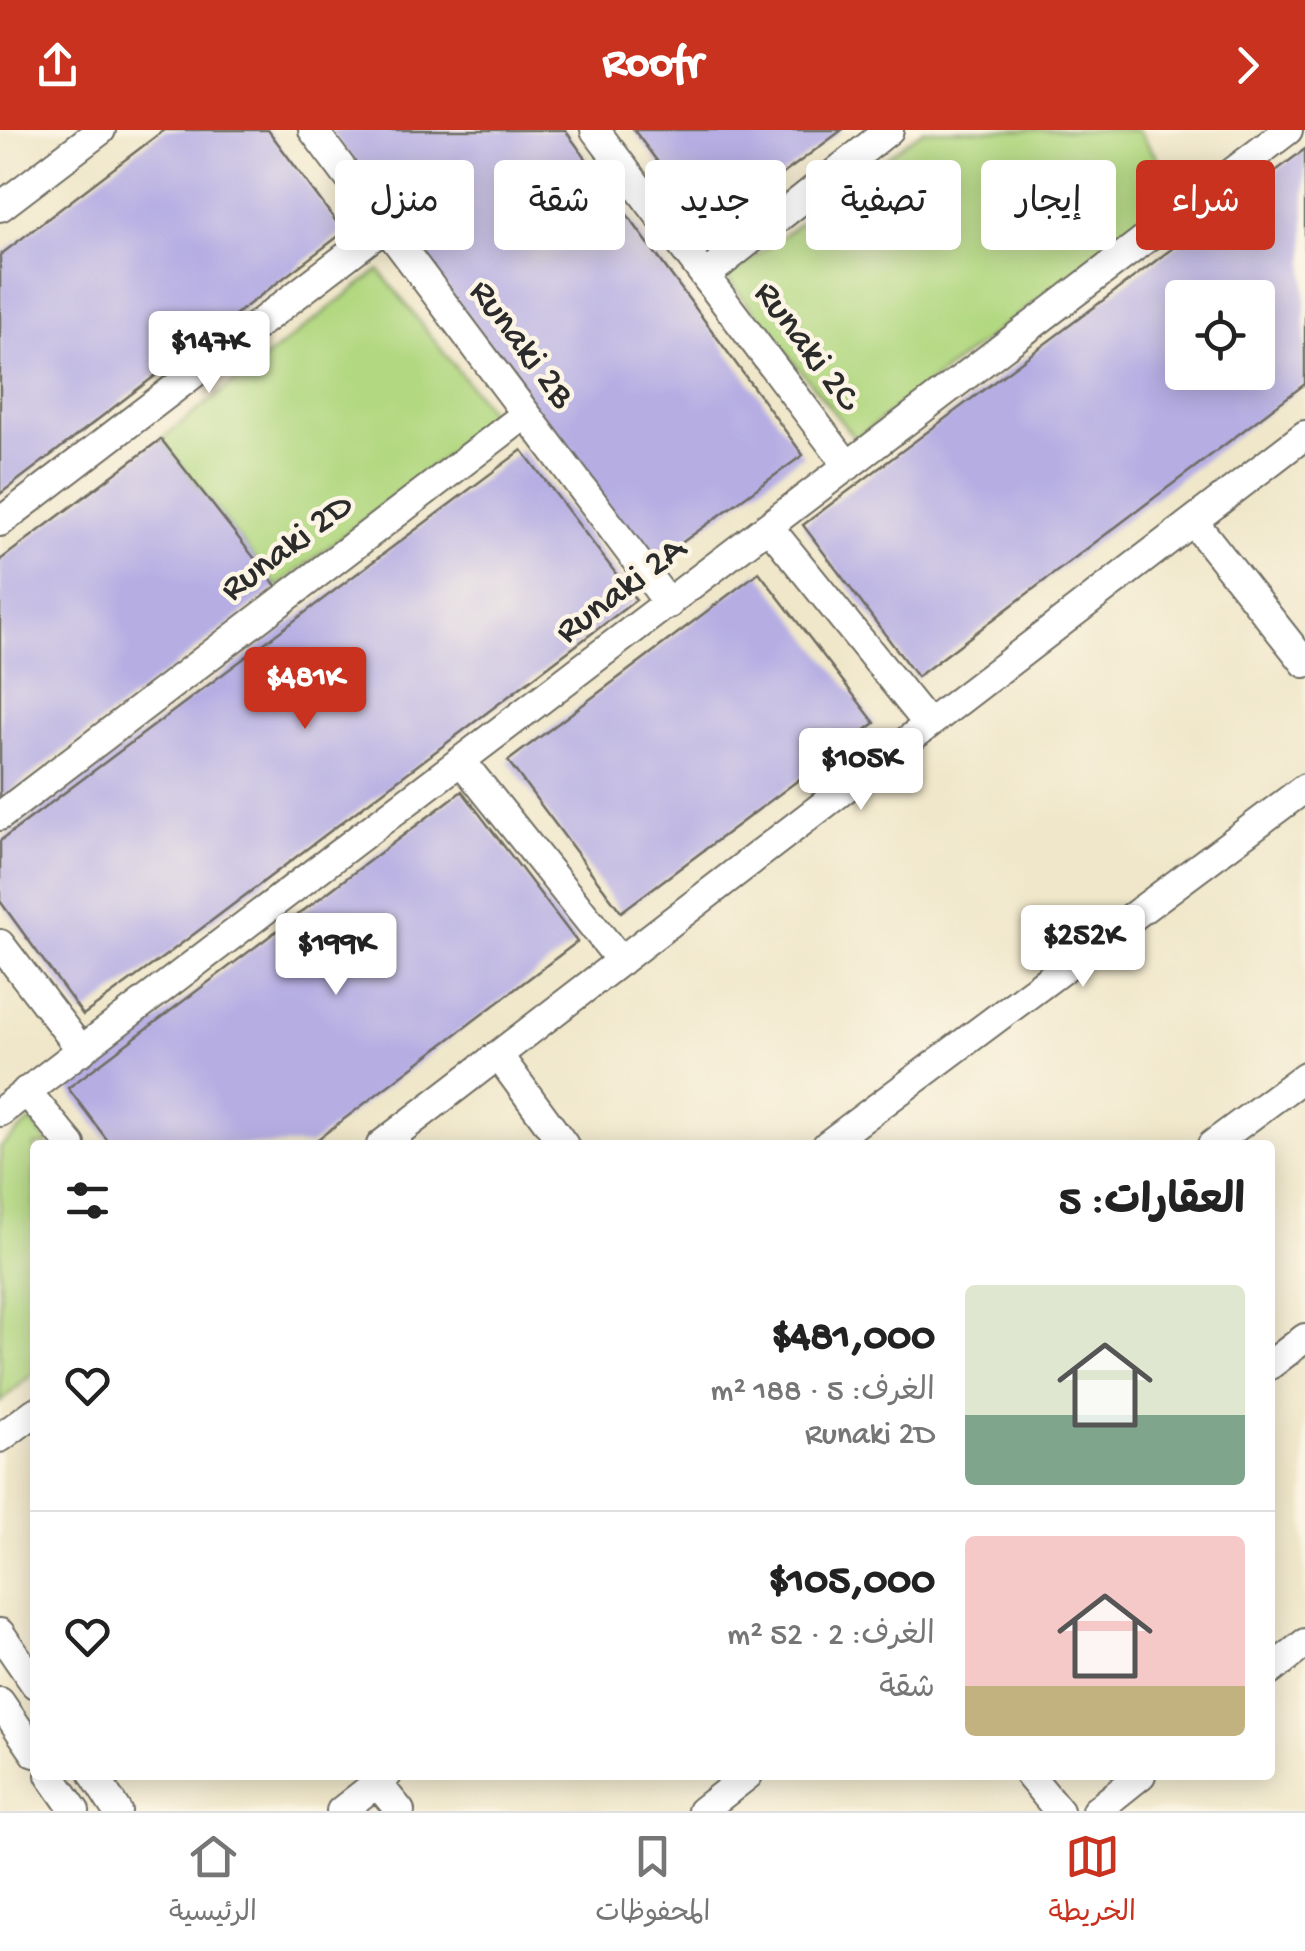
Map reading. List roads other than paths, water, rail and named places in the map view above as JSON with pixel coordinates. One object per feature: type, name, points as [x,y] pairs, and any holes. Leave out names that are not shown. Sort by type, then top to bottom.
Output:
[{"type":"street","points":[[0,207],[101,130]]},
{"type":"street","name":"Runaki 2B","points":[[313,130],[335,160]]},
{"type":"street","name":"Runaki 2C","points":[[594,130],[848,466]]},
{"type":"street","points":[[705,276],[889,130]]},
{"type":"street","name":"Runaki 2A","points":[[0,1112],[1288,130]]},
{"type":"street","points":[[0,522],[355,250]]},
{"type":"street","name":"Runaki 2B","points":[[402,250],[669,604]]},
{"type":"street","name":"Runaki 2D","points":[[0,816],[526,414]]},
{"type":"street","points":[[388,1140],[1305,435]]},
{"type":"street","points":[[1192,521],[1305,664]]},
{"type":"street","points":[[768,527],[928,724]]},
{"type":"street","points":[[462,762],[621,961]]},
{"type":"street","points":[[834,1140],[1305,788]]},
{"type":"street","points":[[0,944],[82,1051]]},
{"type":"street","points":[[498,1055],[560,1140]]},
{"type":"street","points":[[1219,1140],[1305,1076]]},
{"type":"street","points":[[26,1091],[68,1140]]},
{"type":"street","points":[[1275,1361],[1305,1338]]},
{"type":"street","points":[[0,1438],[30,1416]]},
{"type":"street","points":[[0,1633],[30,1677]]},
{"type":"street","points":[[1275,1667],[1305,1643]]},
{"type":"street","points":[[0,1702],[30,1746]]},
{"type":"street","points":[[53,1780],[75,1811]]},
{"type":"street","points":[[97,1780],[118,1811]]},
{"type":"street","points":[[340,1811],[381,1780]]},
{"type":"street","points":[[383,1780],[400,1811]]},
{"type":"street","points":[[702,1811],[742,1780]]},
{"type":"street","points":[[1034,1780],[1059,1811]]},
{"type":"street","points":[[1096,1811],[1134,1780]]}]
